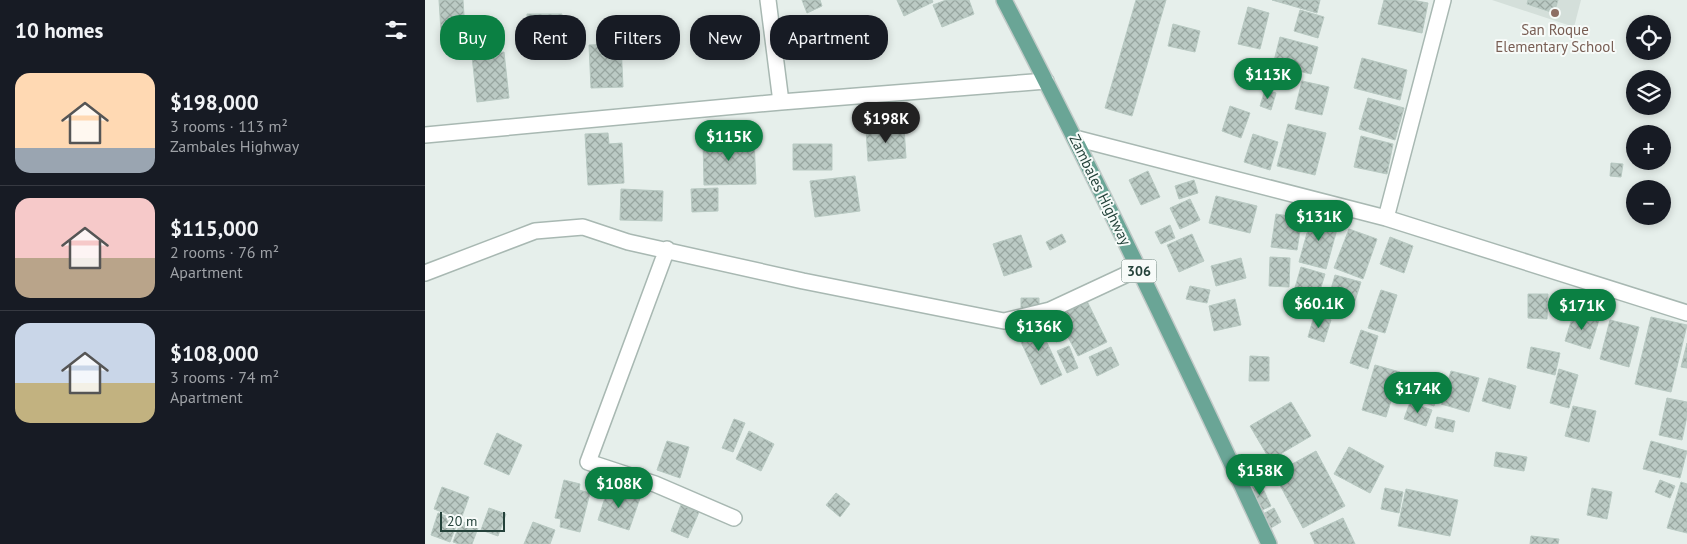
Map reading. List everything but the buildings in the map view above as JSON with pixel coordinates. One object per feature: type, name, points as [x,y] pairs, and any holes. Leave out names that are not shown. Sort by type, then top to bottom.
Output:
[{"type":"main road","name":"Zambales Highway","points":[[1004,0],[1075,138],[1269,544]]},
{"type":"street","points":[[768,0],[781,102]]},
{"type":"street","points":[[1386,218],[1443,0]]},
{"type":"street","points":[[425,135],[781,102],[1046,81]]},
{"type":"street","points":[[1075,138],[1386,218],[1687,313]]},
{"type":"street","points":[[425,273],[535,230],[583,226],[628,242],[667,249],[803,281],[1004,321],[1051,310],[1138,269]]},
{"type":"street","points":[[667,249],[588,462],[655,484],[734,518]]},
{"type":"shaded area","name":"San Roque Elementary School","points":[[1492,0],[1581,0],[1574,27]]},
{"type":"place","name":"San Roque Elementary School","points":[[1555,13]]}]
